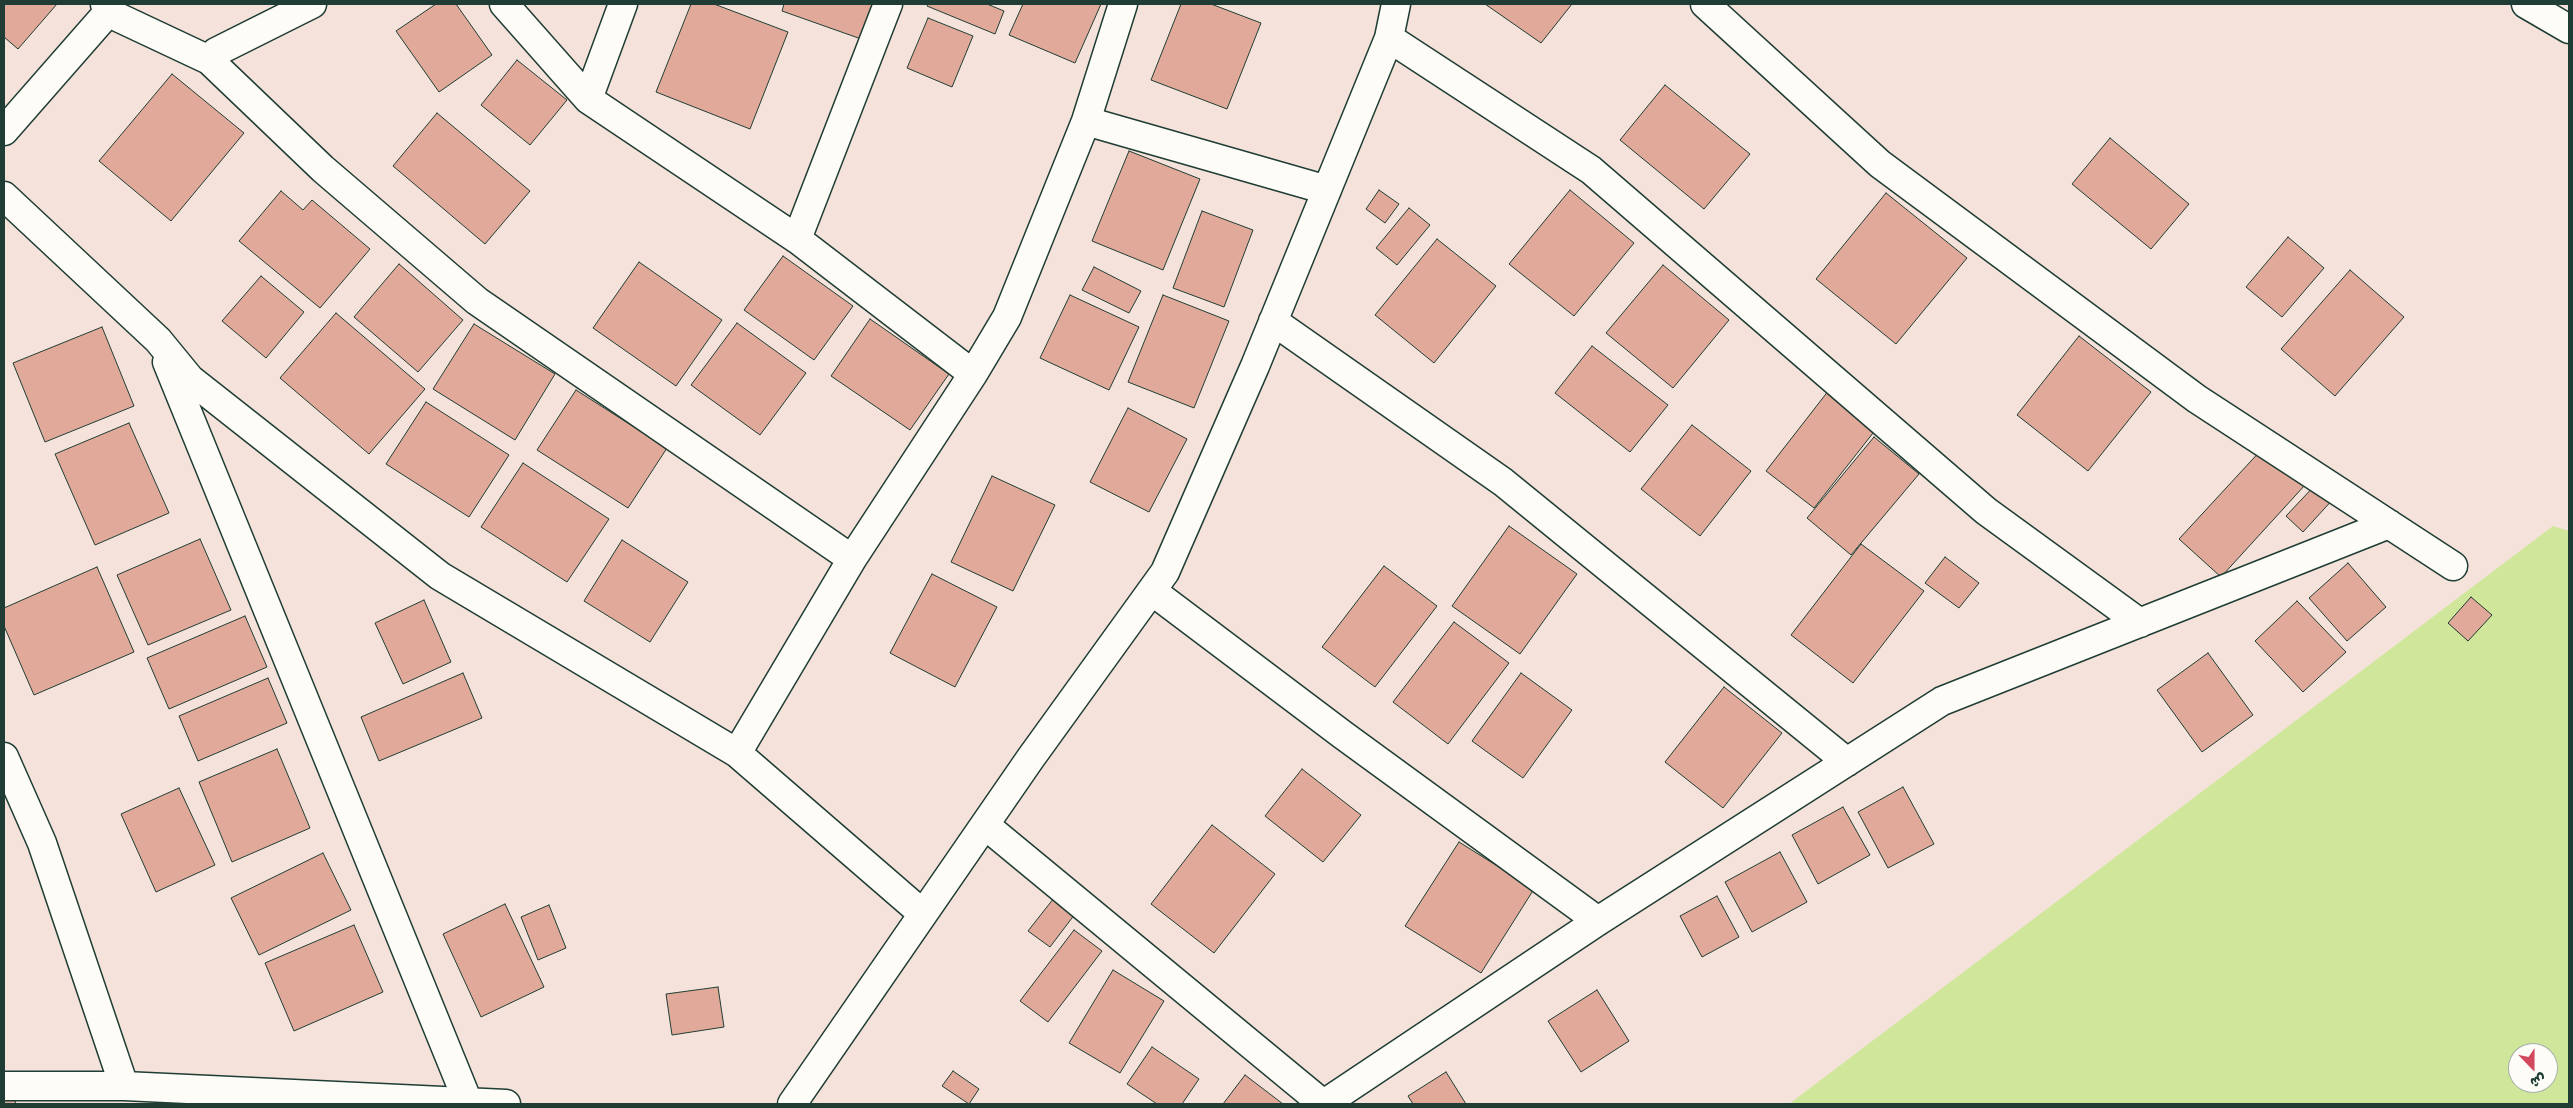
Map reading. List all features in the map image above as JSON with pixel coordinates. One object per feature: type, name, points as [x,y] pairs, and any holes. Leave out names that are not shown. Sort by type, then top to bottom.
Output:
[{"type":"street","points":[[209,60],[216,52],[312,4]]},
{"type":"street","points":[[504,4],[588,99],[797,239],[973,374]]},
{"type":"street","points":[[588,99],[623,4]]},
{"type":"street","points":[[797,239],[888,4]]},
{"type":"street","points":[[737,753],[852,559],[973,374],[1007,317],[1086,121],[1123,4]]},
{"type":"street","points":[[792,1104],[985,825],[1165,572],[1274,321],[1389,38],[1396,4]]},
{"type":"street","points":[[1706,4],[1880,164],[2197,399],[2453,566]]},
{"type":"street","points":[[2526,4],[2569,29]]},
{"type":"street","points":[[108,7],[109,13],[209,60],[323,169],[477,301],[852,559]]},
{"type":"street","points":[[4,131],[108,7]]},
{"type":"street","points":[[1389,38],[1591,170],[1986,511],[2140,623]]},
{"type":"street","points":[[1086,121],[1327,190]]},
{"type":"street","points":[[4,196],[158,340],[190,379],[440,576],[737,753],[923,914]]},
{"type":"street","points":[[1274,321],[1503,482],[1847,762]]},
{"type":"street","points":[[158,340],[468,1102]]},
{"type":"street","points":[[985,825],[1323,1104],[1598,921],[1942,701],[2389,524]]},
{"type":"street","points":[[1152,591],[1343,735],[1598,921]]},
{"type":"street","points":[[4,757],[42,843],[124,1086]]},
{"type":"street","points":[[4,1086],[124,1086],[167,1096],[506,1104]]},
{"type":"green space","points":[[2553,526],[2569,531],[2569,1104],[1789,1104]]},
{"type":"building","points":[[4,4],[57,4],[18,49],[4,37]]},
{"type":"building","points":[[436,4],[456,4],[492,55],[439,92],[396,31]]},
{"type":"building","points":[[691,4],[714,4],[788,32],[750,129],[656,92]]},
{"type":"building","points":[[784,4],[877,4],[864,40],[782,11]]},
{"type":"building","points":[[928,4],[987,4],[1004,11],[995,34],[927,6]]},
{"type":"building","points":[[1023,4],[1101,4],[1075,63],[1009,35]]},
{"type":"building","points":[[1181,4],[1211,4],[1261,23],[1227,109],[1151,80]]},
{"type":"building","points":[[1485,4],[1572,4],[1541,43]]},
{"type":"building","points":[[928,18],[973,36],[952,87],[907,68]]},
{"type":"building","points":[[517,60],[567,100],[530,145],[481,105]]},
{"type":"building","points":[[172,74],[244,133],[171,221],[99,161]]},
{"type":"building","points":[[1665,85],[1750,154],[1704,209],[1620,140]]},
{"type":"building","points":[[437,113],[530,191],[485,244],[393,166]]},
{"type":"building","points":[[2110,138],[2189,204],[2151,249],[2072,184]]},
{"type":"building","points":[[1129,151],[1200,179],[1163,270],[1092,241]]},
{"type":"building","points":[[1379,190],[1399,204],[1385,223],[1366,209]]},
{"type":"building","points":[[1570,190],[1634,243],[1574,316],[1509,264]]},
{"type":"building","points":[[281,191],[303,210],[312,200],[370,249],[320,308],[239,241]]},
{"type":"building","points":[[1886,193],[1967,258],[1896,344],[1816,279]]},
{"type":"building","points":[[1409,208],[1430,225],[1397,265],[1376,248]]},
{"type":"building","points":[[1202,211],[1253,230],[1224,307],[1173,288]]},
{"type":"building","points":[[2288,237],[2324,268],[2282,317],[2246,287]]},
{"type":"building","points":[[1437,239],[1496,286],[1434,363],[1375,315]]},
{"type":"building","points":[[783,256],[853,306],[814,360],[744,310]]},
{"type":"building","points":[[639,262],[722,320],[676,386],[593,328]]},
{"type":"building","points":[[399,264],[463,320],[418,372],[354,317]]},
{"type":"building","points":[[1663,265],[1729,320],[1673,388],[1606,333]]},
{"type":"building","points":[[1094,267],[1141,291],[1129,313],[1082,290]]},
{"type":"building","points":[[2350,270],[2404,317],[2335,396],[2281,349]]},
{"type":"building","points":[[261,276],[304,312],[266,358],[222,321]]},
{"type":"building","points":[[1070,295],[1139,327],[1109,390],[1040,358]]},
{"type":"building","points":[[1163,295],[1229,321],[1194,408],[1128,382]]},
{"type":"building","points":[[336,313],[425,389],[369,454],[280,378]]},
{"type":"building","points":[[870,319],[949,374],[910,430],[831,376]]},
{"type":"building","points":[[737,323],[806,373],[760,435],[691,385]]},
{"type":"building","points":[[474,324],[555,374],[515,440],[433,389]]},
{"type":"building","points":[[102,327],[134,406],[45,442],[13,363]]},
{"type":"building","points":[[2079,336],[2151,392],[2088,471],[2017,415]]},
{"type":"building","points":[[1592,346],[1668,405],[1630,452],[1555,393]]},
{"type":"building","points":[[576,390],[667,448],[628,508],[537,450]]},
{"type":"building","points":[[1829,390],[1877,428],[1814,508],[1766,471]]},
{"type":"building","points":[[426,402],[509,455],[469,517],[386,464]]},
{"type":"building","points":[[1128,408],[1187,439],[1149,512],[1090,482]]},
{"type":"building","points":[[129,423],[169,513],[95,545],[55,454]]},
{"type":"building","points":[[1692,425],[1751,471],[1700,536],[1641,489]]},
{"type":"building","points":[[1874,437],[1919,474],[1851,555],[1807,518]]},
{"type":"building","points":[[2263,448],[2305,485],[2221,577],[2179,539]]},
{"type":"building","points":[[523,463],[609,519],[567,582],[481,527]]},
{"type":"building","points":[[992,476],[1055,505],[1013,591],[951,562]]},
{"type":"building","points":[[2318,482],[2335,497],[2303,532],[2286,516]]},
{"type":"building","points":[[1509,526],[1577,574],[1520,654],[1452,606]]},
{"type":"building","points":[[200,539],[231,610],[148,645],[117,575]]},
{"type":"building","points":[[622,540],[688,582],[650,642],[584,601]]},
{"type":"building","points":[[1861,544],[1924,591],[1853,683],[1791,635]]},
{"type":"building","points":[[1945,557],[1979,583],[1959,608],[1925,583]]},
{"type":"building","points":[[2348,563],[2386,607],[2347,641],[2309,598]]},
{"type":"building","points":[[1384,566],[1437,606],[1375,687],[1322,647]]},
{"type":"building","points":[[97,567],[134,652],[34,695],[4,626],[4,608]]},
{"type":"building","points":[[932,574],[997,607],[955,687],[890,653]]},
{"type":"building","points":[[2471,597],[2492,615],[2468,641],[2448,623]]},
{"type":"building","points":[[424,600],[451,662],[403,684],[375,623]]},
{"type":"building","points":[[2297,601],[2346,652],[2303,692],[2255,641]]},
{"type":"building","points":[[245,616],[267,667],[169,709],[147,658]]},
{"type":"building","points":[[1454,622],[1509,663],[1448,744],[1393,702]]},
{"type":"building","points":[[2208,653],[2253,715],[2202,752],[2157,690]]},
{"type":"building","points":[[463,673],[482,718],[379,761],[361,717]]},
{"type":"building","points":[[1521,673],[1572,710],[1523,778],[1472,741]]},
{"type":"building","points":[[268,678],[287,723],[198,761],[179,716]]},
{"type":"building","points":[[1724,687],[1782,733],[1723,808],[1665,762]]},
{"type":"building","points":[[277,749],[310,828],[232,862],[199,782]]},
{"type":"building","points":[[1302,769],[1361,815],[1323,862],[1265,816]]},
{"type":"building","points":[[1903,787],[1934,844],[1888,868],[1858,812]]},
{"type":"building","points":[[179,788],[215,865],[156,892],[121,814]]},
{"type":"building","points":[[1843,807],[1870,855],[1818,884],[1792,835]]},
{"type":"building","points":[[1212,825],[1275,874],[1214,953],[1151,904]]},
{"type":"building","points":[[1459,842],[1534,889],[1481,973],[1405,926]]},
{"type":"building","points":[[1780,852],[1807,902],[1752,932],[1725,882]]},
{"type":"building","points":[[323,853],[351,910],[259,955],[231,898]]},
{"type":"building","points":[[1717,896],[1739,937],[1702,957],[1680,916]]},
{"type":"building","points":[[1054,898],[1075,914],[1050,947],[1028,931]]},
{"type":"building","points":[[505,904],[544,987],[481,1017],[443,934]]},
{"type":"building","points":[[549,905],[566,948],[538,960],[521,917]]},
{"type":"building","points":[[354,925],[383,992],[294,1031],[265,963]]},
{"type":"building","points":[[1074,930],[1102,951],[1048,1022],[1020,1001]]},
{"type":"building","points":[[1113,970],[1164,1001],[1120,1073],[1069,1043]]},
{"type":"building","points":[[718,987],[724,1027],[672,1035],[666,994]]},
{"type":"building","points":[[1597,990],[1629,1041],[1581,1072],[1548,1021]]},
{"type":"building","points":[[1152,1047],[1199,1079],[1182,1104],[1157,1104],[1127,1084]]},
{"type":"building","points":[[953,1071],[979,1089],[969,1104],[942,1086]]},
{"type":"building","points":[[1446,1072],[1466,1104],[1413,1104],[1408,1096]]},
{"type":"building","points":[[1245,1075],[1283,1104],[1223,1104]]},
{"type":"building","points":[[12,1093],[16,1104],[4,1104],[4,1096]]}]
